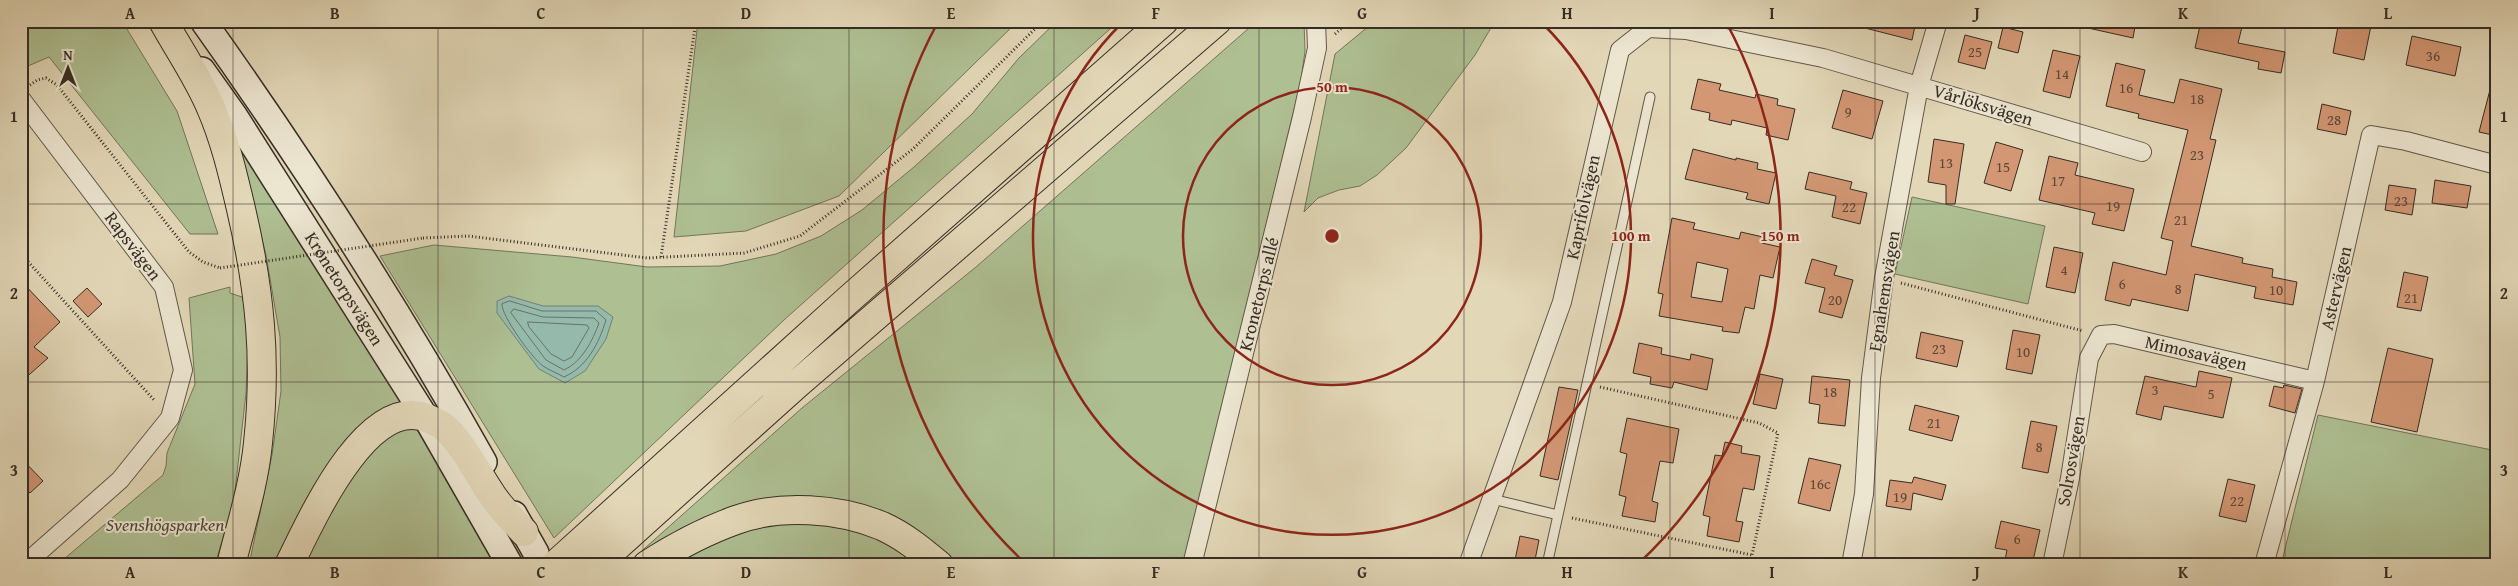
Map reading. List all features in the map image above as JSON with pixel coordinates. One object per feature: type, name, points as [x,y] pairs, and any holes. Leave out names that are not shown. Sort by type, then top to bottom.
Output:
[{"type":"highway","points":[[163,21],[210,106],[221,134],[232,168],[257,285],[263,338],[258,444],[231,565]]},
{"type":"highway","points":[[289,565],[328,491],[360,445],[374,431],[405,415],[415,415],[442,425],[462,446],[492,496],[538,550],[848,300],[1164,21]]},
{"type":"highway","points":[[596,565],[804,378],[1217,21]]},
{"type":"highway","points":[[647,565],[701,534],[737,519],[780,511],[820,511],[854,517],[882,526],[911,542],[939,565]]},
{"type":"main road","name":"Kronetorpsvägen","points":[[168,21],[234,116],[426,418],[510,565]]},
{"type":"main road","name":"Kronetorpsvägen","points":[[203,21],[348,236],[446,393],[538,550]]},
{"type":"street","name":"Kronetorps allé","points":[[1192,565],[1318,48],[1316,21]]},
{"type":"street","name":"Egnahemsvägen","points":[[1851,565],[1864,494],[1871,378],[1884,278],[1919,86],[1938,21]]},
{"type":"street","name":"Kaprifolvägen","points":[[1468,565],[1562,302],[1620,50],[1648,28],[1686,30],[1824,58]]},
{"type":"street","name":"Vårlöksvägen","points":[[1824,58],[2142,152]]},
{"type":"street","name":"Rapsvägen","points":[[24,565],[120,480],[170,418],[183,370],[164,287],[25,92]]},
{"type":"street","name":"Astervägen","points":[[2264,565],[2315,381],[2371,135],[2406,141],[2497,165]]},
{"type":"street","name":"Mimosavägen","points":[[2101,335],[2114,334],[2315,381]]},
{"type":"street","name":"Solrosvägen","points":[[2052,565],[2070,478],[2089,358],[2101,335]]},
{"type":"lane","points":[[1546,565],[1650,96]]},
{"type":"lane","points":[[1492,499],[1558,515]]},
{"type":"path","points":[[661,257],[696,21]]},
{"type":"path","points":[[25,92],[37,80],[46,78],[57,85],[189,252],[203,262],[220,268],[423,238],[468,236],[647,258],[744,254],[800,236],[913,149],[1043,21]]},
{"type":"path","points":[[21,254],[170,418]]},
{"type":"path","points":[[1884,278],[2101,335]]},
{"type":"path","points":[[1587,384],[1759,423],[1778,433],[1750,565]]},
{"type":"path","points":[[1558,515],[1752,555]]},
{"type":"green space","points":[[21,21],[122,21],[177,111],[218,234],[190,234],[49,57],[21,69]]},
{"type":"green space","points":[[698,21],[1018,21],[839,196],[746,231],[674,237]]},
{"type":"green space","points":[[1057,21],[1119,21],[784,320],[554,538],[380,256],[434,245],[572,257],[647,267],[720,266],[776,254],[821,236],[862,210],[914,167],[972,114],[1019,58]]},
{"type":"green space","points":[[1257,21],[1304,21],[1305,51],[1301,80],[1185,565],[954,565],[942,551],[884,515],[686,530],[626,565],[802,408],[976,267]]},
{"type":"green space","points":[[1375,21],[1495,21],[1475,55],[1406,148],[1377,175],[1360,186],[1339,190],[1318,198],[1304,212],[1335,54]]},
{"type":"green space","points":[[238,142],[404,403],[363,423],[333,459],[273,565],[249,565],[272,455],[281,391],[280,337],[266,255]]},
{"type":"green space","points":[[1912,197],[2045,226],[2028,304],[1895,274]]},
{"type":"green space","name":"Svenshögsparken","points":[[230,287],[230,293],[242,297],[249,316],[246,393],[234,500],[215,565],[57,565],[163,475],[167,453],[195,384],[189,298]]},
{"type":"green space","points":[[2318,415],[2497,451],[2497,565],[2281,565]]},
{"type":"green space","points":[[405,427],[416,428],[495,565],[300,565],[348,473],[388,436]]},
{"type":"green space","points":[[816,519],[878,535],[924,565],[667,565],[700,545],[754,526]]},
{"type":"water","points":[[509,296],[543,306],[598,306],[613,317],[606,339],[585,371],[565,383],[539,369],[497,313],[497,301]]},
{"type":"building","points":[[1862,21],[1916,21],[1912,40],[1861,27]]},
{"type":"building","points":[[2089,21],[2136,21],[2133,38],[2088,28]]},
{"type":"building","points":[[2201,21],[2218,21],[2242,27],[2238,43],[2285,52],[2281,73],[2258,69],[2259,62],[2195,48]]},
{"type":"building","points":[[2339,21],[2372,21],[2364,60],[2333,53]]},
{"type":"building","points":[[2003,27],[2023,32],[2018,53],[1998,48]]},
{"type":"building","points":[[1965,35],[1992,42],[1985,69],[1958,62]]},
{"type":"building","points":[[2412,36],[2461,47],[2455,76],[2406,65]]},
{"type":"building","points":[[2053,50],[2080,56],[2070,98],[2043,91]]},
{"type":"building","points":[[2116,63],[2145,70],[2139,95],[2174,103],[2180,79],[2222,89],[2210,139],[2216,140],[2191,246],[2243,258],[2242,263],[2273,269],[2272,277],[2297,282],[2293,305],[2254,298],[2256,287],[2195,274],[2188,311],[2132,299],[2130,306],[2105,300],[2113,262],[2166,275],[2173,241],[2161,238],[2188,130],[2138,118],[2139,114],[2106,106]]},
{"type":"building","points":[[1698,79],[1721,84],[1719,90],[1755,98],[1756,94],[1778,99],[1777,105],[1795,109],[1788,140],[1766,135],[1767,128],[1732,120],[1731,125],[1709,120],[1710,113],[1691,109]]},
{"type":"building","points":[[2491,86],[2497,86],[2497,136],[2479,132]]},
{"type":"building","points":[[1843,90],[1883,101],[1872,139],[1832,128]]},
{"type":"building","points":[[2322,104],[2351,111],[2346,135],[2317,129]]},
{"type":"building","points":[[1934,139],[1964,144],[1955,204],[1946,204],[1946,185],[1928,182]]},
{"type":"building","points":[[1996,142],[2023,150],[2011,191],[1984,183]]},
{"type":"building","points":[[1693,149],[1736,160],[1736,158],[1758,163],[1757,169],[1776,173],[1769,204],[1746,199],[1748,193],[1685,179]]},
{"type":"building","points":[[2049,156],[2078,163],[2075,175],[2134,189],[2124,231],[2092,224],[2095,213],[2039,200]]},
{"type":"building","points":[[1809,172],[1852,182],[1850,189],[1867,193],[1860,224],[1832,217],[1836,196],[1805,189]]},
{"type":"building","points":[[2435,180],[2471,186],[2467,208],[2432,203]]},
{"type":"building","points":[[2389,185],[2416,189],[2412,215],[2385,210]]},
{"type":"building","points":[[1672,218],[1695,223],[1693,229],[1739,239],[1741,232],[1763,237],[1762,243],[1780,247],[1773,278],[1760,275],[1754,309],[1745,307],[1739,333],[1722,331],[1723,327],[1659,316],[1663,294],[1658,293]],"holes":[[[1697,262],[1728,269],[1722,302],[1691,297]]]},
{"type":"building","points":[[2054,247],[2083,253],[2075,293],[2046,287]]},
{"type":"building","points":[[1812,259],[1837,266],[1834,275],[1853,280],[1842,318],[1819,312],[1825,288],[1805,283]]},
{"type":"building","points":[[2404,272],[2428,277],[2421,311],[2397,307]]},
{"type":"building","points":[[21,281],[60,322],[34,347],[48,358],[21,382]]},
{"type":"building","points":[[87,288],[102,304],[88,317],[73,301]]},
{"type":"building","points":[[2013,330],[2040,335],[2032,374],[2006,369]]},
{"type":"building","points":[[1921,332],[1963,341],[1957,367],[1916,358]]},
{"type":"building","points":[[1639,343],[1662,348],[1661,354],[1690,360],[1691,354],[1713,359],[1707,390],[1674,382],[1672,388],[1650,384],[1651,377],[1633,373]]},
{"type":"building","points":[[2388,348],[2433,359],[2417,432],[2371,422]]},
{"type":"building","points":[[2199,371],[2232,378],[2223,418],[2164,406],[2161,420],[2136,414],[2145,376],[2196,387]]},
{"type":"building","points":[[1760,374],[1783,379],[1776,409],[1753,404]]},
{"type":"building","points":[[1812,376],[1850,380],[1845,426],[1818,423],[1820,405],[1809,403]]},
{"type":"building","points":[[2284,385],[2302,389],[2295,413],[2269,406],[2274,386],[2283,388]]},
{"type":"building","points":[[1559,387],[1578,390],[1558,480],[1540,476]]},
{"type":"building","points":[[1915,405],[1959,416],[1952,441],[1909,430]]},
{"type":"building","points":[[1627,418],[1679,429],[1673,463],[1660,461],[1652,501],[1658,503],[1655,522],[1622,516],[1626,497],[1619,495],[1627,454],[1620,452]]},
{"type":"building","points":[[2031,421],[2057,426],[2048,473],[2022,468]]},
{"type":"building","points":[[1725,442],[1742,446],[1741,453],[1760,456],[1754,490],[1743,488],[1736,521],[1743,522],[1739,542],[1707,536],[1710,517],[1703,515],[1715,455],[1722,456]]},
{"type":"building","points":[[21,458],[43,481],[30,493],[21,484]]},
{"type":"building","points":[[1809,458],[1841,465],[1830,511],[1798,503]]},
{"type":"building","points":[[1914,477],[1946,485],[1942,500],[1913,493],[1911,510],[1886,506],[1890,480],[1912,483]]},
{"type":"building","points":[[2228,479],[2255,485],[2246,522],[2219,516]]},
{"type":"building","points":[[2001,521],[2040,530],[2032,565],[2004,565],[2007,550],[1995,548]]},
{"type":"building","points":[[1520,536],[1539,540],[1534,565],[1514,565]]}]
